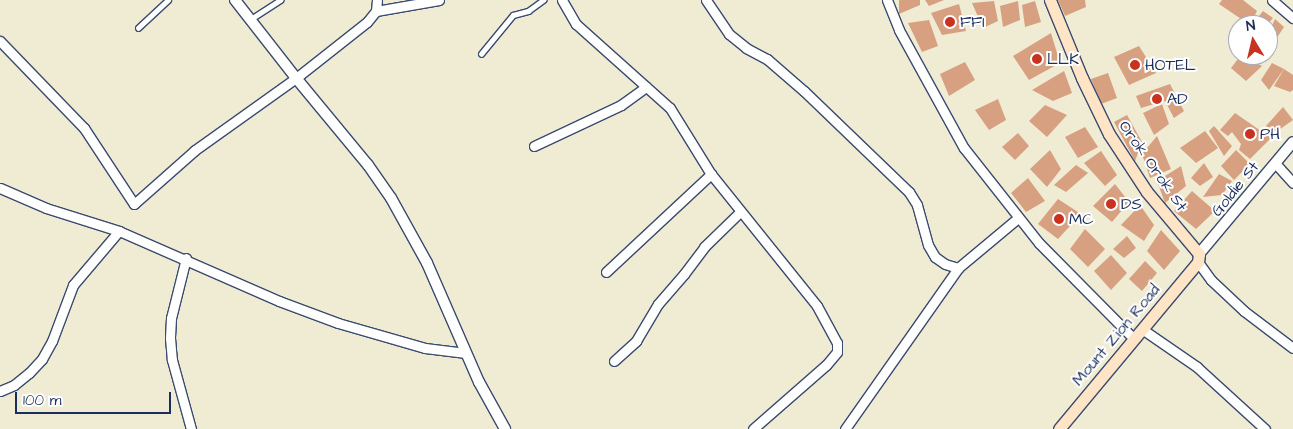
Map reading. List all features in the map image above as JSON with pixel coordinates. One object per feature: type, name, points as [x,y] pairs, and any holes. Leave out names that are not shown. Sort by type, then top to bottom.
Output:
[{"type":"main road","name":"Orok Orok St","points":[[1050,0],[1082,78],[1109,134],[1147,192],[1199,258]]},
{"type":"main road","name":"Mount Zion Road","points":[[1059,429],[1199,258]]},
{"type":"street","points":[[234,0],[368,165],[391,198],[427,263],[488,402],[505,429]]},
{"type":"street","points":[[0,41],[84,128],[134,204],[195,150],[296,78],[367,22],[376,10],[378,0]]},
{"type":"street","points":[[376,10],[439,0]]},
{"type":"street","points":[[562,0],[576,24],[670,108],[711,174],[817,306],[839,348],[826,365],[753,429]]},
{"type":"street","points":[[706,0],[729,34],[746,48],[767,59],[804,91],[909,192],[917,205],[928,245],[935,258],[945,264],[958,268]]},
{"type":"street","points":[[887,0],[899,30],[947,121],[964,148],[1039,243],[1134,338]]},
{"type":"street","points":[[1272,0],[1293,18]]},
{"type":"street","points":[[534,146],[621,104],[646,87]]},
{"type":"street","name":"Goldie St","points":[[1199,258],[1293,142]]},
{"type":"street","points":[[1275,164],[1293,183]]},
{"type":"street","points":[[606,272],[711,174]]},
{"type":"street","points":[[0,188],[46,208],[119,231],[186,258],[279,301],[338,323],[425,348],[466,353]]},
{"type":"street","points":[[614,360],[636,341],[658,304],[704,247],[740,212]]},
{"type":"street","points":[[845,429],[958,268],[1018,218]]},
{"type":"street","points":[[0,391],[14,385],[42,359],[52,341],[73,284],[119,231]]},
{"type":"street","points":[[186,258],[171,318],[170,338],[172,360],[190,429]]},
{"type":"street","points":[[1199,258],[1211,280],[1244,311],[1293,348]]},
{"type":"street","points":[[1142,329],[1197,367],[1265,429]]},
{"type":"lane","points":[[138,28],[168,0]]},
{"type":"lane","points":[[250,20],[280,0]]},
{"type":"lane","points":[[482,54],[512,15],[528,11],[543,0]]},
{"type":"building","points":[[899,0],[920,0],[920,5],[899,14]]},
{"type":"building","points":[[925,0],[944,0],[929,6]]},
{"type":"building","points":[[1058,0],[1085,0],[1086,7],[1065,16]]},
{"type":"building","points":[[1222,0],[1243,0],[1257,11],[1255,15],[1235,15],[1219,4]]},
{"type":"building","points":[[994,1],[998,21],[983,28],[972,3]]},
{"type":"building","points":[[1018,1],[1020,20],[1003,27],[1000,6]]},
{"type":"building","points":[[1035,1],[1041,22],[1025,27],[1022,5]]},
{"type":"building","name":"FFI","points":[[959,4],[966,31],[942,35],[931,13]]},
{"type":"building","points":[[1263,11],[1269,15],[1260,15]]},
{"type":"building","points":[[929,20],[938,46],[922,52],[908,23]]},
{"type":"building","points":[[1278,22],[1284,27],[1278,36]]},
{"type":"building","name":"LLK","points":[[1051,33],[1060,63],[1029,80],[1013,56]]},
{"type":"building","name":"HOTEL","points":[[1139,46],[1156,73],[1129,85],[1114,57]]},
{"type":"building","points":[[965,62],[975,80],[949,96],[940,74]]},
{"type":"building","points":[[1233,65],[1262,66],[1246,81],[1231,68]]},
{"type":"building","points":[[1271,65],[1276,65],[1284,69],[1269,90],[1261,80]]},
{"type":"building","points":[[1284,69],[1293,75],[1293,90],[1290,92],[1274,86]]},
{"type":"building","points":[[1064,71],[1072,93],[1053,101],[1032,90]]},
{"type":"building","points":[[1108,73],[1117,98],[1101,104],[1091,79]]},
{"type":"building","name":"AD","points":[[1170,84],[1184,111],[1174,118],[1165,101],[1141,108],[1136,96]]},
{"type":"building","points":[[998,99],[1006,120],[989,130],[975,110]]},
{"type":"building","points":[[1162,104],[1169,124],[1154,135],[1143,113]]},
{"type":"building","points":[[1045,105],[1067,115],[1047,137],[1029,121]]},
{"type":"building","points":[[1283,107],[1293,120],[1276,132],[1266,126]]},
{"type":"building","name":"PH","points":[[1235,113],[1271,138],[1250,159],[1239,150],[1241,144],[1232,132],[1228,136],[1220,130]]},
{"type":"building","points":[[1127,115],[1142,142],[1135,161],[1114,122]]},
{"type":"building","points":[[1214,126],[1232,146],[1224,156],[1209,131]]},
{"type":"building","points":[[1085,127],[1098,147],[1078,158],[1065,137]]},
{"type":"building","points":[[1205,131],[1218,148],[1196,163],[1180,148]]},
{"type":"building","points":[[1018,133],[1029,146],[1015,160],[1002,147]]},
{"type":"building","points":[[1157,136],[1171,169],[1150,178],[1142,154]]},
{"type":"building","points":[[1050,150],[1061,169],[1047,187],[1030,169]]},
{"type":"building","points":[[1236,150],[1250,164],[1234,180],[1221,166]]},
{"type":"building","points":[[1101,151],[1117,175],[1105,186],[1084,163]]},
{"type":"building","points":[[1204,163],[1213,177],[1200,186],[1191,178]]},
{"type":"building","points":[[1076,165],[1088,173],[1066,192],[1054,185]]},
{"type":"building","points":[[1181,166],[1186,186],[1165,203],[1157,181]]},
{"type":"building","points":[[1219,174],[1232,181],[1222,195],[1203,197]]},
{"type":"building","points":[[1028,178],[1045,201],[1026,212],[1011,193]]},
{"type":"building","name":"DS","points":[[1115,184],[1129,202],[1112,222],[1093,206]]},
{"type":"building","points":[[1192,191],[1215,211],[1196,229],[1174,211]]},
{"type":"building","name":"MC","points":[[1058,199],[1081,214],[1058,239],[1038,224]]},
{"type":"building","points":[[1140,205],[1154,225],[1144,241],[1121,225]]},
{"type":"building","points":[[1085,229],[1105,249],[1088,267],[1070,249]]},
{"type":"building","points":[[1161,230],[1180,251],[1164,270],[1147,251]]},
{"type":"building","points":[[1127,236],[1136,248],[1124,258],[1113,249]]},
{"type":"building","points":[[1111,255],[1127,273],[1111,290],[1094,271]]},
{"type":"building","points":[[1145,261],[1157,273],[1142,291],[1129,279]]},
{"type":"place","name":"FFI","points":[[950,22]]},
{"type":"place","name":"LLK","points":[[1037,59]]},
{"type":"place","name":"HOTEL","points":[[1135,65]]},
{"type":"place","name":"AD","points":[[1157,99]]},
{"type":"place","name":"PH","points":[[1250,134]]},
{"type":"place","name":"DS","points":[[1111,204]]},
{"type":"place","name":"MC","points":[[1059,219]]}]
